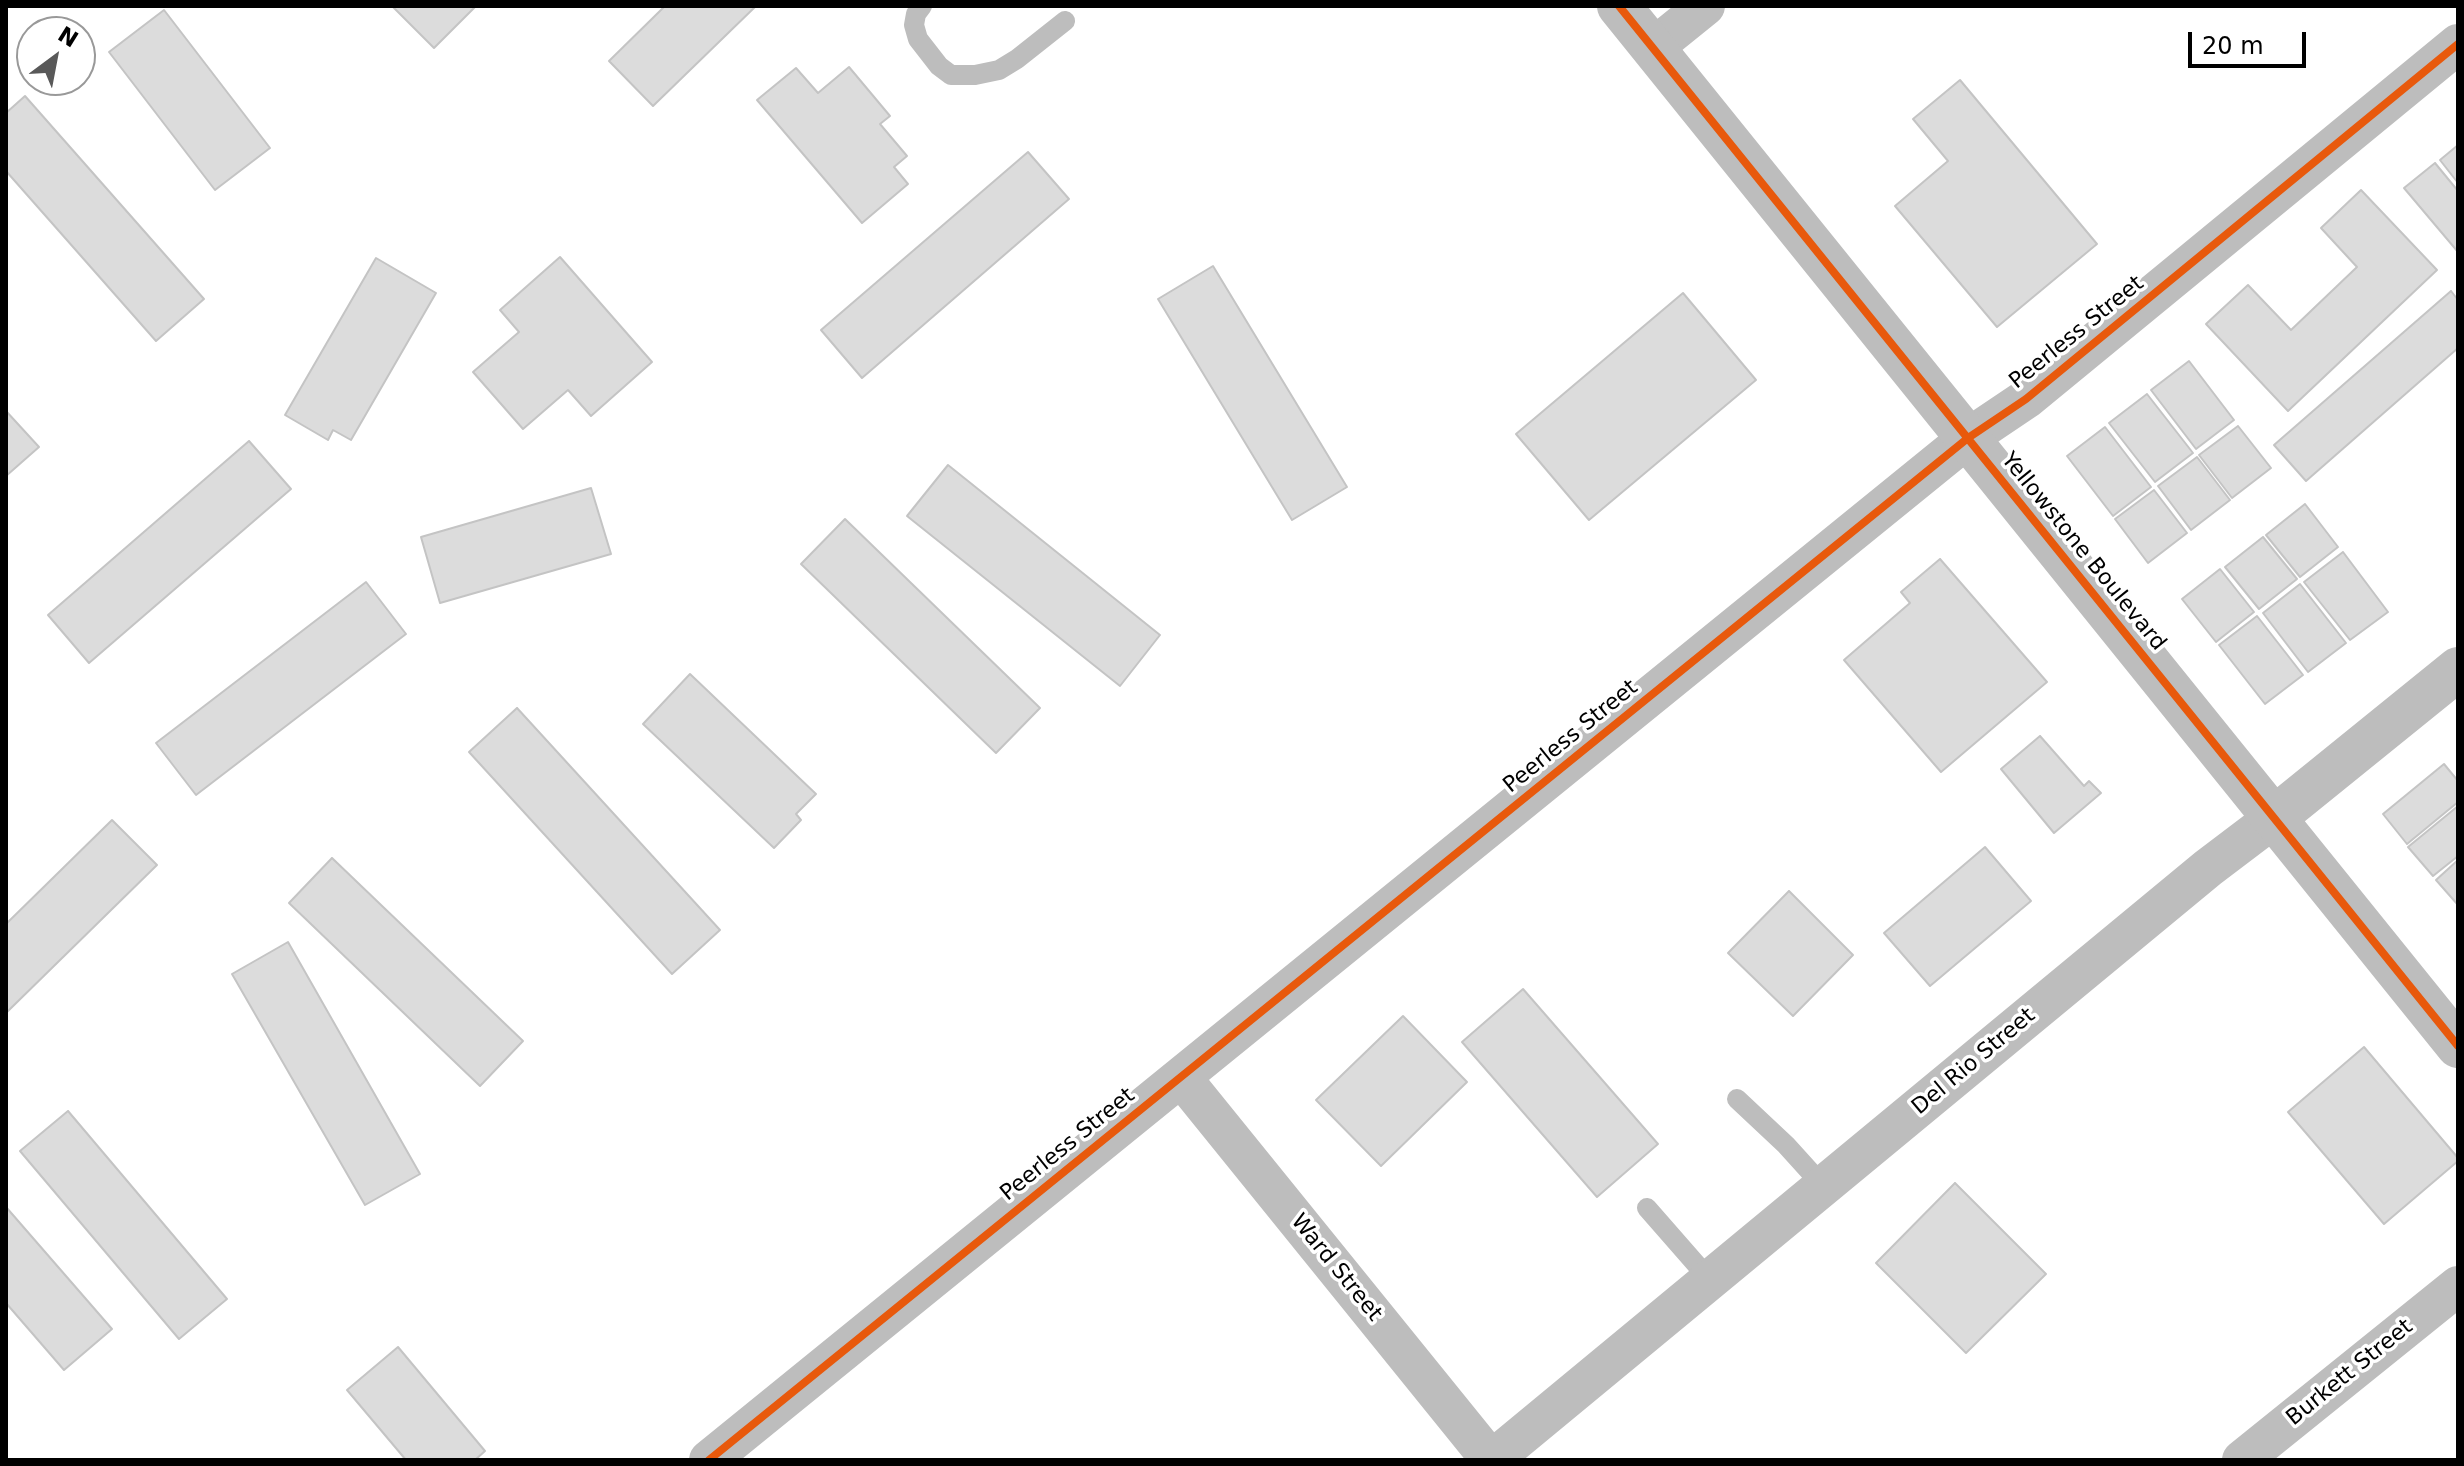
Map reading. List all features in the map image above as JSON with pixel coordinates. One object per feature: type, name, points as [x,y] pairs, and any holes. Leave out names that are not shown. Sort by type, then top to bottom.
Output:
[{"type":"street","name":"Yellowstone Boulevard","points":[[1619,6],[2458,1046]]},
{"type":"street","points":[[1653,48],[1705,6]]},
{"type":"street","name":"Peerless Street","points":[[709,1460],[1968,438],[2026,399],[2458,44]]},
{"type":"street","name":"Del Rio Street","points":[[1492,1460],[2208,868],[2458,669]]},
{"type":"street","name":"Ward Street","points":[[1181,1077],[1492,1460]]},
{"type":"street","name":"Burkett Street","points":[[2242,1460],[2458,1286]]},
{"type":"lane","points":[[922,6],[916,14],[914,25],[918,39],[939,66],[951,75],[975,75],[999,70],[1065,21]]},
{"type":"lane","points":[[1737,1099],[1786,1145],[1824,1187]]},
{"type":"lane","points":[[1647,1208],[1710,1280]]},
{"type":"building","points":[[392,6],[476,6],[434,48]]},
{"type":"building","points":[[665,6],[756,6],[653,106],[609,61]]},
{"type":"building","points":[[164,10],[270,148],[215,190],[109,52]]},
{"type":"building","points":[[849,67],[890,116],[880,124],[907,156],[894,167],[908,184],[862,223],[757,100],[796,68],[818,93]]},
{"type":"building","points":[[1960,80],[2097,244],[1997,327],[1895,206],[1948,161],[1913,119]]},
{"type":"building","points":[[25,96],[204,299],[156,341],[6,171],[6,113]]},
{"type":"building","points":[[2458,145],[2458,183],[2440,160]]},
{"type":"building","points":[[1028,152],[1069,199],[862,378],[821,330]]},
{"type":"building","points":[[2435,163],[2458,191],[2458,252],[2404,188]]},
{"type":"building","points":[[2361,190],[2437,270],[2288,411],[2206,324],[2248,285],[2291,330],[2357,267],[2321,228]]},
{"type":"building","points":[[560,257],[652,362],[591,416],[568,390],[523,429],[473,372],[519,332],[500,310]]},
{"type":"building","points":[[376,258],[436,293],[351,440],[333,430],[328,440],[285,415]]},
{"type":"building","points":[[1213,266],[1347,487],[1292,520],[1158,299]]},
{"type":"building","points":[[2451,291],[2458,300],[2458,348],[2306,481],[2274,445]]},
{"type":"building","points":[[1683,293],[1756,380],[1589,520],[1516,434]]},
{"type":"building","points":[[2189,361],[2234,420],[2196,449],[2151,390]]},
{"type":"building","points":[[2147,394],[2193,453],[2155,482],[2109,423]]},
{"type":"building","points":[[6,411],[39,447],[6,476]]},
{"type":"building","points":[[2238,426],[2271,468],[2232,498],[2199,455]]},
{"type":"building","points":[[2105,427],[2151,487],[2113,516],[2067,456]]},
{"type":"building","points":[[249,441],[291,489],[89,663],[48,615]]},
{"type":"building","points":[[2197,457],[2230,500],[2191,530],[2158,486]]},
{"type":"building","points":[[948,465],[1160,635],[1120,686],[907,516]]},
{"type":"building","points":[[591,488],[611,554],[440,603],[421,537]]},
{"type":"building","points":[[2154,490],[2187,533],[2148,563],[2115,519]]},
{"type":"building","points":[[2305,504],[2338,547],[2300,577],[2266,535]]},
{"type":"building","points":[[845,519],[1040,708],[996,753],[801,564]]},
{"type":"building","points":[[2263,537],[2297,579],[2259,609],[2225,567]]},
{"type":"building","points":[[2343,552],[2388,612],[2350,640],[2304,582]]},
{"type":"building","points":[[1940,559],[2047,682],[1941,772],[1844,660],[1910,603],[1901,592]]},
{"type":"building","points":[[2220,569],[2254,612],[2216,642],[2182,599]]},
{"type":"building","points":[[366,582],[406,634],[196,795],[156,743]]},
{"type":"building","points":[[2300,584],[2346,643],[2308,672],[2263,613]]},
{"type":"building","points":[[2257,616],[2303,675],[2265,704],[2219,645]]},
{"type":"building","points":[[690,674],[816,794],[796,814],[801,820],[774,848],[643,724]]},
{"type":"building","points":[[517,708],[720,930],[672,974],[469,752]]},
{"type":"building","points":[[2040,736],[2084,786],[2089,781],[2101,793],[2054,833],[2001,769]]},
{"type":"building","points":[[2444,764],[2458,781],[2458,802],[2407,844],[2383,814]]},
{"type":"building","points":[[2458,806],[2458,856],[2433,876],[2408,847]]},
{"type":"building","points":[[112,820],[157,865],[6,1013],[6,924]]},
{"type":"building","points":[[1985,847],[2031,901],[1930,986],[1884,933]]},
{"type":"building","points":[[332,858],[523,1041],[480,1086],[289,903]]},
{"type":"building","points":[[2458,860],[2458,905],[2436,880]]},
{"type":"building","points":[[1789,891],[1853,955],[1793,1016],[1728,953]]},
{"type":"building","points":[[288,942],[420,1174],[365,1205],[232,974]]},
{"type":"building","points":[[1523,989],[1658,1144],[1597,1197],[1462,1042]]},
{"type":"building","points":[[1403,1016],[1467,1082],[1381,1166],[1316,1100]]},
{"type":"building","points":[[2364,1047],[2458,1158],[2384,1224],[2288,1112]]},
{"type":"building","points":[[68,1111],[227,1299],[179,1339],[20,1151]]},
{"type":"building","points":[[1955,1183],[2046,1274],[1966,1353],[1876,1263]]},
{"type":"building","points":[[6,1207],[112,1329],[64,1370],[6,1303]]},
{"type":"building","points":[[398,1347],[485,1451],[475,1460],[406,1460],[347,1390]]},
{"type":"cycle path","points":[[1619,6],[2458,1046]]},
{"type":"cycle path","points":[[709,1460],[1968,438],[2026,399],[2458,44]]}]
